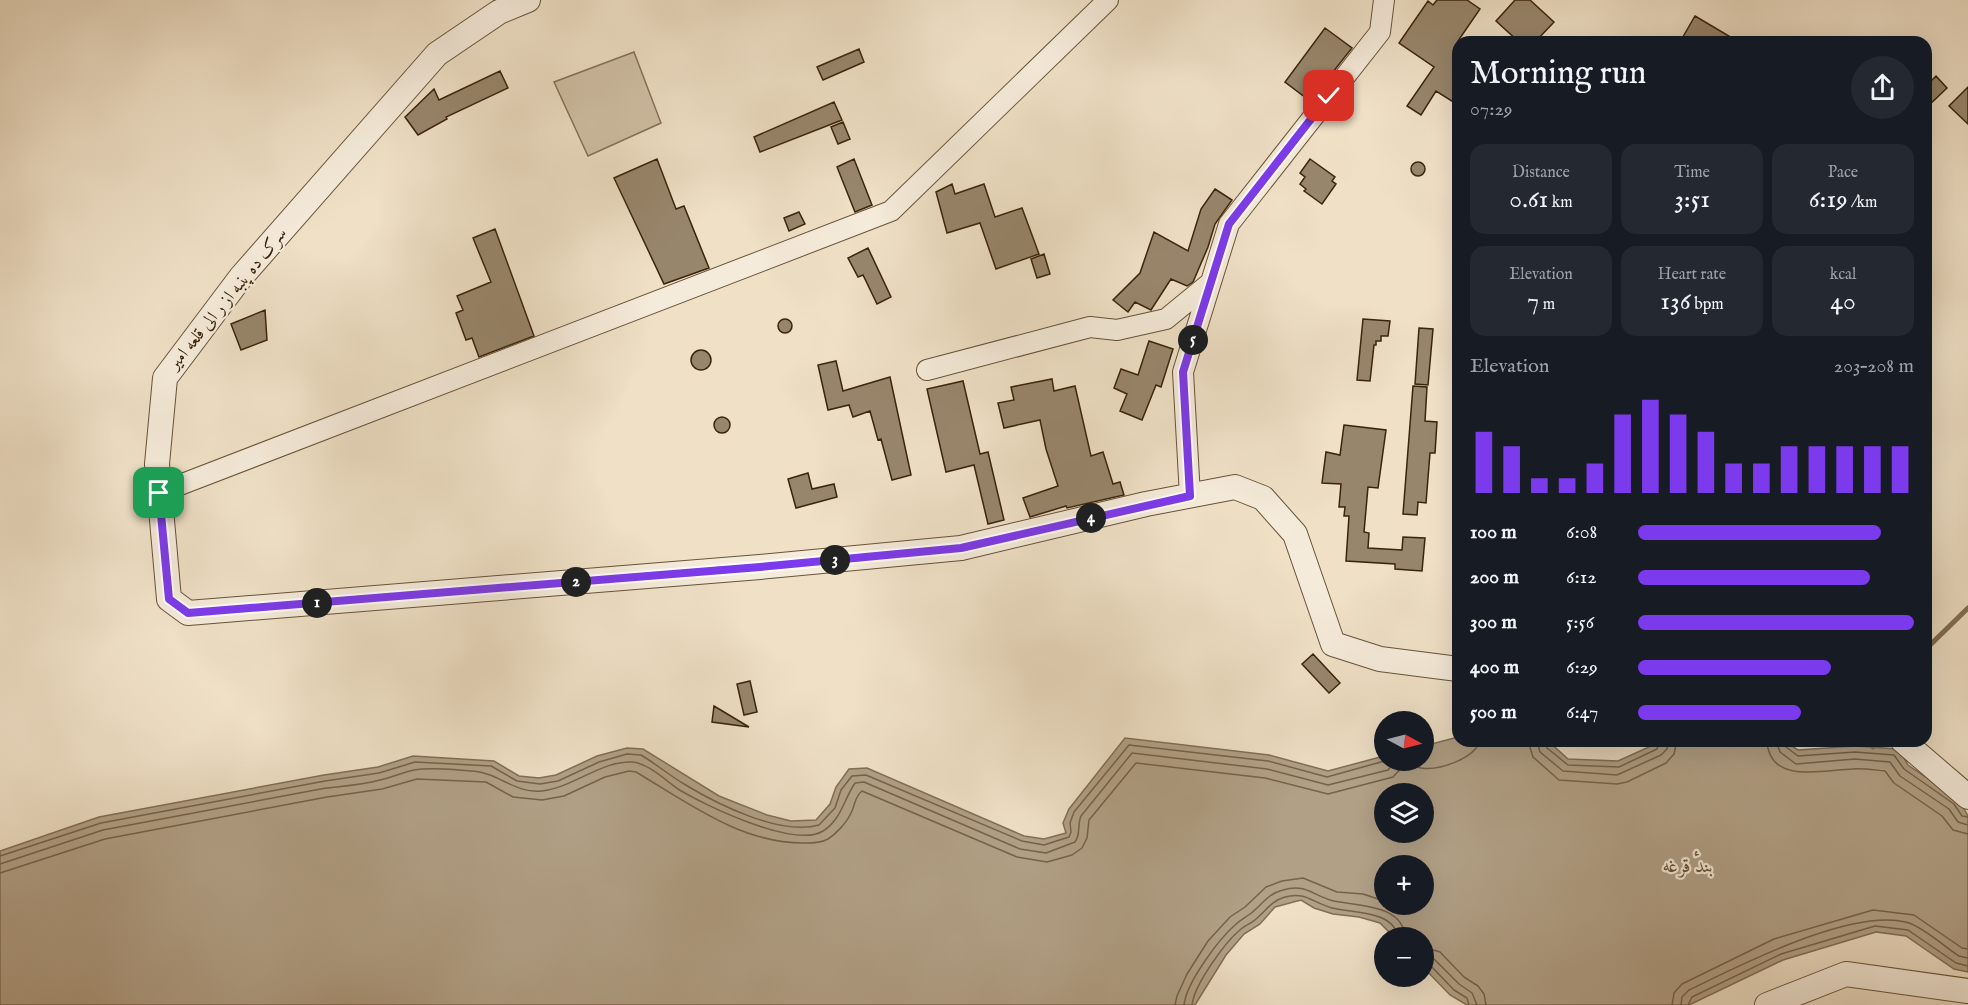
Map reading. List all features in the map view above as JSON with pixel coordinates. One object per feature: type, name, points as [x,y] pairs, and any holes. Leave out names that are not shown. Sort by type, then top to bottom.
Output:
[{"type":"street","name":"سرک ده پنبه از ر الی قلعه امیر","points":[[528,0],[499,12],[436,54],[241,277],[165,378],[157,464],[169,599],[188,613],[760,567],[961,548],[1235,487],[1263,498],[1295,534],[1334,644],[1380,658],[1452,668]]},
{"type":"street","points":[[159,493],[891,211],[1108,0]]},
{"type":"street","points":[[1190,496],[1183,372],[1229,224],[1380,32],[1384,0]]},
{"type":"street","points":[[927,370],[1090,327],[1117,330],[1166,319],[1210,282]]},
{"type":"street","points":[[1910,747],[1968,797]]},
{"type":"street","points":[[1767,1005],[1846,974],[1968,991]]},
{"type":"shaded area","points":[[634,52],[661,123],[588,156],[554,82]]},
{"type":"water","name":"بندٔ قرغه","points":[[1125,738],[1269,755],[1328,771],[1374,759],[1374,771],[1434,771],[1434,743],[1452,739],[1452,747],[1555,747],[1568,759],[1618,761],[1649,747],[1793,747],[1798,750],[1841,747],[1899,749],[1908,765],[1959,800],[1968,816],[1968,972],[1954,969],[1906,936],[1876,932],[1783,960],[1689,1005],[1467,1005],[1450,995],[1434,978],[1434,927],[1384,927],[1380,923],[1359,917],[1333,914],[1314,908],[1301,900],[1275,907],[1260,924],[1244,934],[1226,955],[1195,1005],[0,1005],[0,851],[99,817],[378,767],[413,756],[494,761],[519,776],[539,778],[556,775],[597,756],[627,748],[643,749],[719,796],[767,815],[791,821],[816,820],[830,804],[836,787],[849,769],[867,768],[1024,836],[1044,839],[1066,833],[1063,823],[1069,809]]},
{"type":"building","points":[[1437,0],[1467,0],[1480,9],[1461,36],[1452,36],[1452,101],[1436,91],[1421,115],[1407,106],[1434,67],[1399,43],[1428,1],[1433,5]]},
{"type":"building","points":[[1515,0],[1530,0],[1554,22],[1541,36],[1512,36],[1496,21]]},
{"type":"building","points":[[1695,16],[1729,36],[1683,36]]},
{"type":"building","points":[[1325,28],[1352,48],[1310,101],[1285,82]]},
{"type":"building","points":[[859,49],[864,62],[823,80],[817,67]]},
{"type":"building","points":[[500,71],[508,88],[446,117],[447,119],[418,135],[405,117],[434,89],[439,100]]},
{"type":"building","points":[[1936,76],[1947,88],[1932,102],[1932,80]]},
{"type":"building","points":[[1968,87],[1968,124],[1949,106]]},
{"type":"building","points":[[834,102],[842,120],[760,152],[754,137]]},
{"type":"building","points":[[843,122],[850,139],[838,144],[831,127]]},
{"type":"building","points":[[657,159],[676,209],[684,206],[709,268],[664,284],[614,178]]},
{"type":"building","points":[[854,159],[872,205],[855,212],[837,167]]},
{"type":"building","points":[[1310,159],[1335,177],[1332,181],[1336,184],[1322,204],[1304,191],[1306,189],[1300,184],[1305,177],[1300,173]]},
{"type":"building","points":[[1415,162],[1421,162],[1425,169],[1421,176],[1415,176],[1411,172],[1411,166]]},
{"type":"building","points":[[952,184],[955,194],[984,184],[995,217],[1022,208],[1039,254],[996,269],[980,223],[947,233],[936,192]]},
{"type":"building","points":[[1215,189],[1232,200],[1215,224],[1193,282],[1187,286],[1171,279],[1151,310],[1135,302],[1128,312],[1113,300],[1140,273],[1154,232],[1188,251],[1201,209]]},
{"type":"building","points":[[799,212],[805,224],[789,231],[784,218]]},
{"type":"building","points":[[495,229],[534,336],[479,357],[472,338],[466,340],[456,313],[463,310],[457,296],[491,282],[473,238]]},
{"type":"building","points":[[868,248],[891,297],[877,304],[863,275],[858,277],[848,258]]},
{"type":"building","points":[[1044,254],[1050,274],[1037,278],[1031,259]]},
{"type":"building","points":[[265,310],[267,340],[241,350],[231,324]]},
{"type":"building","points":[[782,319],[788,319],[792,326],[788,333],[782,333],[778,329],[778,323]]},
{"type":"building","points":[[1363,319],[1390,321],[1388,336],[1381,336],[1381,341],[1376,341],[1374,345],[1370,381],[1357,380]]},
{"type":"building","points":[[1419,328],[1433,329],[1428,385],[1415,384]]},
{"type":"building","points":[[1149,341],[1173,349],[1161,387],[1156,385],[1142,420],[1120,411],[1127,394],[1114,388],[1121,369],[1138,375]]},
{"type":"building","points":[[701,350],[708,353],[711,360],[708,367],[701,370],[694,367],[691,360],[694,353]]},
{"type":"building","points":[[836,361],[843,391],[890,377],[911,475],[892,480],[881,439],[878,440],[870,411],[853,417],[849,405],[828,410],[818,365]]},
{"type":"building","points":[[1052,379],[1054,391],[1075,386],[1091,456],[1103,452],[1113,484],[1120,482],[1124,495],[1067,508],[1066,506],[1030,517],[1023,498],[1058,486],[1046,449],[1040,420],[1004,428],[998,403],[1014,400],[1011,387]]},
{"type":"building","points":[[963,381],[980,454],[988,452],[1004,520],[988,524],[974,465],[946,472],[927,389]]},
{"type":"building","points":[[1413,386],[1427,387],[1425,421],[1437,422],[1435,453],[1430,453],[1426,503],[1418,502],[1417,515],[1403,514]]},
{"type":"building","points":[[722,417],[728,419],[730,425],[728,431],[722,433],[716,431],[714,425],[716,419]]},
{"type":"building","points":[[1344,425],[1386,430],[1378,488],[1368,487],[1364,532],[1369,533],[1368,548],[1402,550],[1403,537],[1425,538],[1422,571],[1395,569],[1395,564],[1346,561],[1349,516],[1344,516],[1345,507],[1339,507],[1341,484],[1322,483],[1326,452],[1340,455]]},
{"type":"building","points":[[808,473],[812,489],[834,484],[837,497],[796,508],[788,479]]},
{"type":"building","points":[[1313,654],[1340,683],[1329,693],[1302,664]]},
{"type":"building","points":[[750,681],[757,712],[744,715],[737,684]]},
{"type":"building","points":[[714,706],[749,727],[712,722]]},
{"type":"waterway","points":[[1932,643],[1968,608]]},
{"type":"route","points":[[159,493],[169,599],[188,613],[760,567],[961,548],[1146,504],[1190,496],[1183,372],[1221,246],[1229,224],[1329,96]]}]
